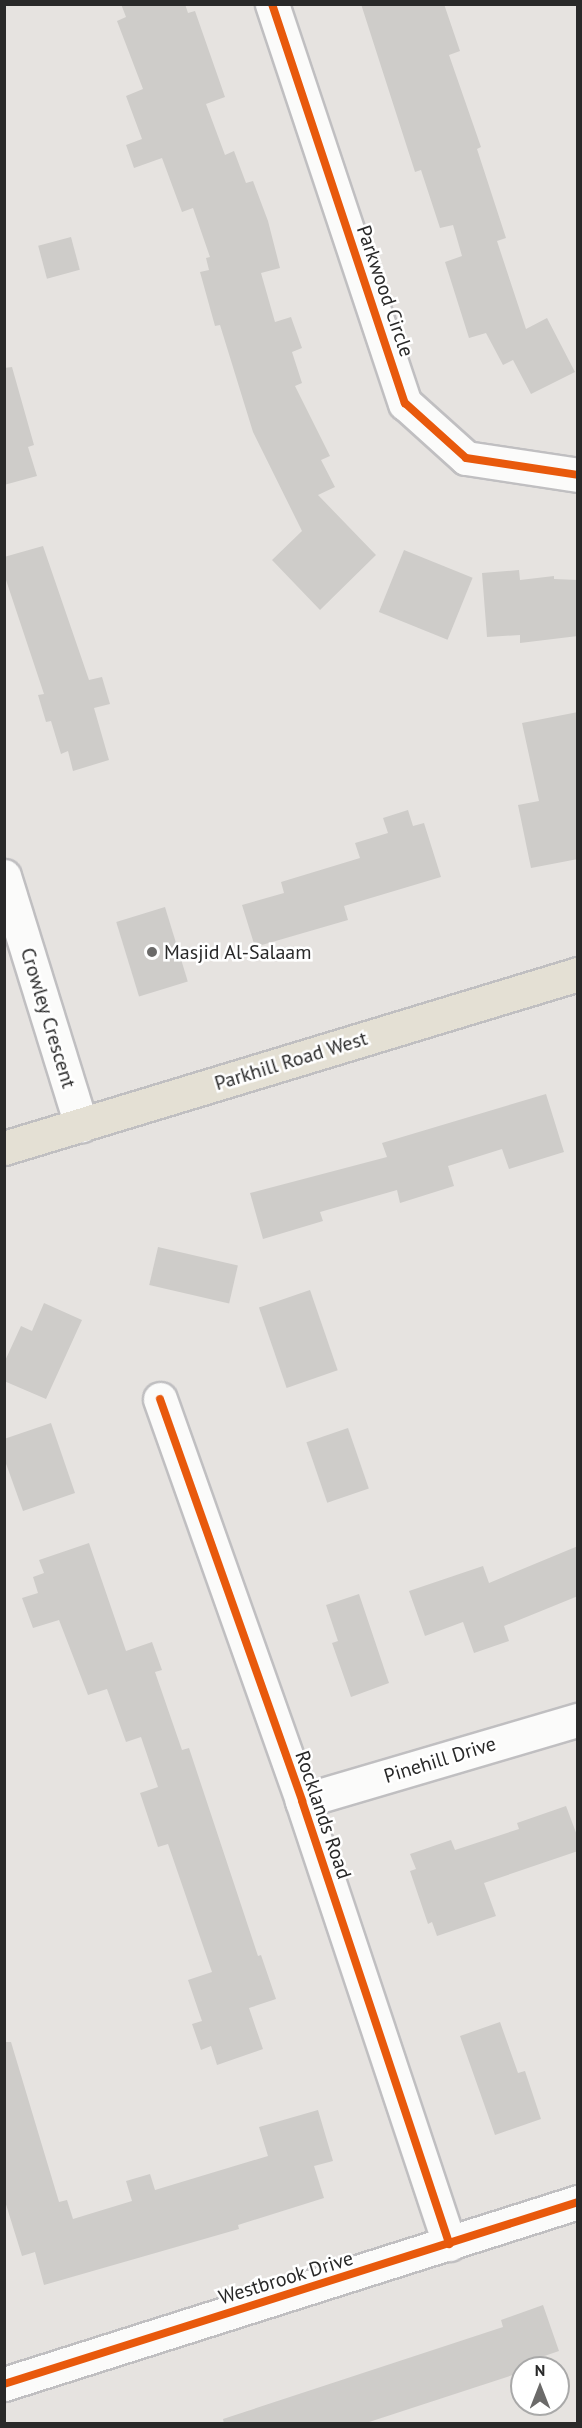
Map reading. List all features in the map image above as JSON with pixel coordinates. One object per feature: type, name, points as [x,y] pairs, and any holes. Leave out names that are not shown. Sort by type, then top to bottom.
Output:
[{"type":"main road","name":"Parkhill Road West","points":[[4,1148],[578,974]]},
{"type":"street","name":"Parkwood Circle","points":[[272,4],[405,403],[466,458],[578,475]]},
{"type":"street","name":"Crowley Crescent","points":[[4,876],[81,1125]]},
{"type":"street","name":"Rocklands Road","points":[[160,1399],[302,1801],[449,2244]]},
{"type":"street","name":"Pinehill Drive","points":[[302,1801],[578,1719]]},
{"type":"street","name":"Westbrook Drive","points":[[4,2384],[578,2202]]},
{"type":"building","points":[[121,4],[185,4],[188,13],[195,11],[225,97],[206,104],[225,155],[234,151],[246,183],[253,181],[268,221],[280,268],[261,273],[275,322],[291,317],[302,348],[292,352],[302,383],[295,386],[330,456],[321,460],[335,487],[318,495],[376,555],[320,610],[272,560],[302,531],[253,432],[220,325],[215,326],[200,272],[209,270],[206,258],[210,257],[193,208],[182,212],[162,158],[134,168],[126,145],[142,139],[126,96],[143,89],[117,21],[126,17]]},
{"type":"building","points":[[361,4],[444,4],[460,51],[449,55],[481,147],[477,149],[506,238],[497,241],[526,329],[547,318],[575,372],[531,394],[513,360],[503,365],[486,333],[469,338],[445,262],[462,256],[453,225],[440,228],[421,170],[415,172]]},
{"type":"building","points":[[71,237],[80,270],[47,279],[38,246]]},
{"type":"building","points":[[12,367],[34,445],[28,447],[37,476],[4,485],[4,368]]},
{"type":"building","points":[[43,546],[89,680],[102,677],[110,704],[94,708],[109,760],[73,771],[68,751],[61,754],[51,721],[46,722],[38,695],[44,694],[4,574],[4,557]]},
{"type":"building","points":[[404,550],[473,578],[448,640],[379,612]]},
{"type":"building","points":[[519,570],[520,580],[554,576],[554,579],[578,580],[578,636],[520,643],[520,635],[487,637],[482,573]]},
{"type":"building","points":[[578,712],[578,859],[531,868],[518,805],[539,801],[522,723]]},
{"type":"building","points":[[408,810],[413,826],[424,823],[441,877],[344,906],[348,920],[255,947],[242,905],[284,893],[281,882],[360,858],[355,843],[388,833],[383,818]]},
{"type":"building","name":"Masjid Al-Salaam","points":[[165,907],[188,982],[139,997],[116,922]]},
{"type":"building","points":[[546,1094],[564,1152],[509,1169],[502,1149],[448,1166],[454,1186],[400,1203],[397,1190],[320,1212],[323,1221],[263,1239],[250,1193],[387,1157],[382,1143]]},
{"type":"building","points":[[158,1247],[238,1265],[229,1303],[149,1285]]},
{"type":"building","points":[[310,1290],[338,1370],[287,1388],[259,1308]]},
{"type":"building","points":[[44,1303],[82,1320],[46,1399],[4,1381],[4,1363],[21,1326],[32,1331]]},
{"type":"building","points":[[51,1423],[75,1493],[23,1511],[4,1458],[4,1439]]},
{"type":"building","points":[[348,1428],[369,1489],[327,1503],[306,1442]]},
{"type":"building","points":[[89,1543],[126,1651],[152,1642],[162,1670],[155,1672],[182,1750],[189,1748],[258,1956],[261,1955],[276,1999],[249,2008],[263,2049],[217,2065],[211,2046],[201,2050],[192,2024],[202,2021],[188,1980],[212,1972],[168,1844],[158,1847],[140,1793],[158,1787],[141,1737],[126,1742],[107,1689],[88,1695],[59,1620],[33,1628],[22,1598],[38,1593],[33,1577],[44,1573],[39,1560]]},
{"type":"building","points":[[578,1546],[578,1596],[504,1626],[509,1641],[474,1653],[463,1622],[425,1636],[409,1591],[483,1566],[489,1583]]},
{"type":"building","points":[[359,1594],[389,1683],[351,1697],[332,1643],[338,1641],[326,1605]]},
{"type":"building","points":[[566,1806],[578,1838],[578,1851],[484,1883],[496,1916],[437,1936],[432,1922],[428,1924],[410,1871],[416,1869],[410,1854],[451,1840],[455,1850],[519,1829],[517,1823]]},
{"type":"building","points":[[500,2022],[518,2073],[525,2071],[541,2119],[495,2135],[460,2036]]},
{"type":"building","points":[[4,2042],[11,2042],[59,2202],[67,2200],[73,2219],[132,2201],[126,2181],[150,2174],[155,2190],[268,2156],[259,2127],[318,2110],[333,2161],[314,2166],[324,2198],[238,2225],[239,2229],[44,2285],[35,2252],[22,2256],[4,2198]]},
{"type":"building","points":[[543,2305],[559,2351],[544,2356],[510,2356],[510,2376],[363,2424],[224,2424],[223,2419],[503,2327],[501,2320]]},
{"type":"cycle path","points":[[272,4],[405,403],[466,458],[578,475]]},
{"type":"cycle path","points":[[160,1399],[302,1801],[449,2244]]},
{"type":"cycle path","points":[[4,2384],[578,2202]]},
{"type":"place","name":"Masjid Al-Salaam","points":[[152,952]]}]
